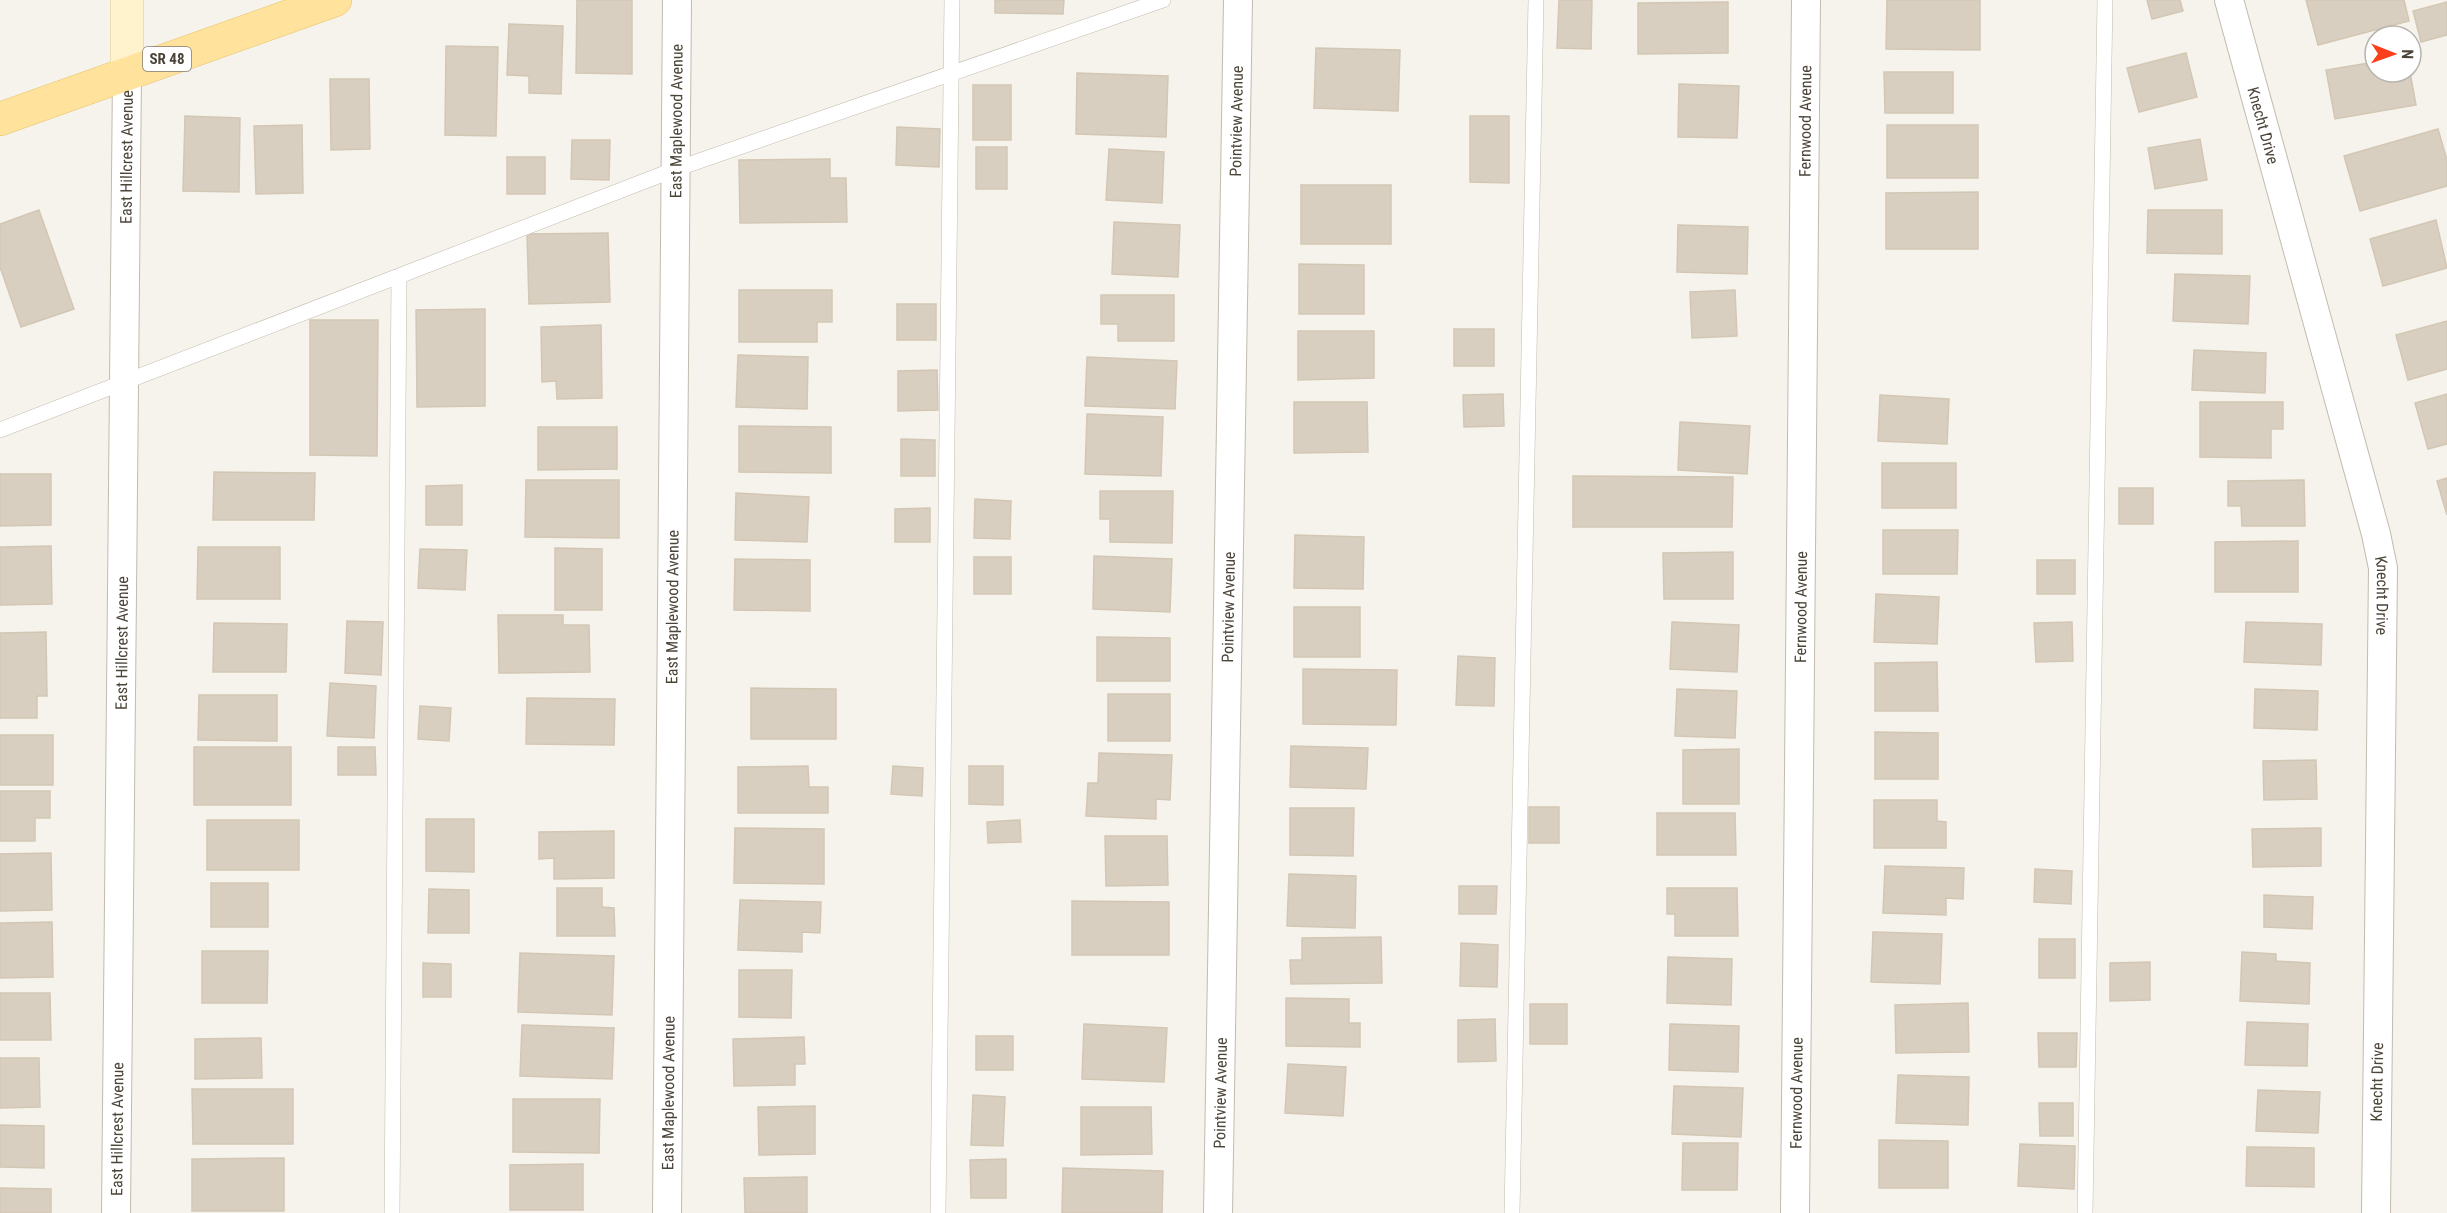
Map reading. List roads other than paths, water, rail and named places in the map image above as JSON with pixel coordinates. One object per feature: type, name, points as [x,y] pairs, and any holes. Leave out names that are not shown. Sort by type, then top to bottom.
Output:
[{"type":"main road","name":"SR 48","points":[[0,119],[335,0]]},
{"type":"street","points":[[127,0],[127,74]]},
{"type":"street","name":"East Maplewood Avenue","points":[[667,1213],[677,0]]},
{"type":"street","name":"Pointview Avenue","points":[[1218,1213],[1238,0]]},
{"type":"street","name":"Fernwood Avenue","points":[[1795,1213],[1806,0]]},
{"type":"street","name":"Knecht Drive","points":[[2229,0],[2376,534],[2383,568],[2376,1213]]},
{"type":"street","name":"East Hillcrest Avenue","points":[[116,1213],[127,74]]},
{"type":"lane","points":[[938,1213],[952,0]]},
{"type":"lane","points":[[0,430],[676,169],[1163,0]]},
{"type":"lane","points":[[1512,1213],[1536,0]]},
{"type":"lane","points":[[2085,1213],[2105,0]]},
{"type":"lane","points":[[392,1213],[399,276]]}]
